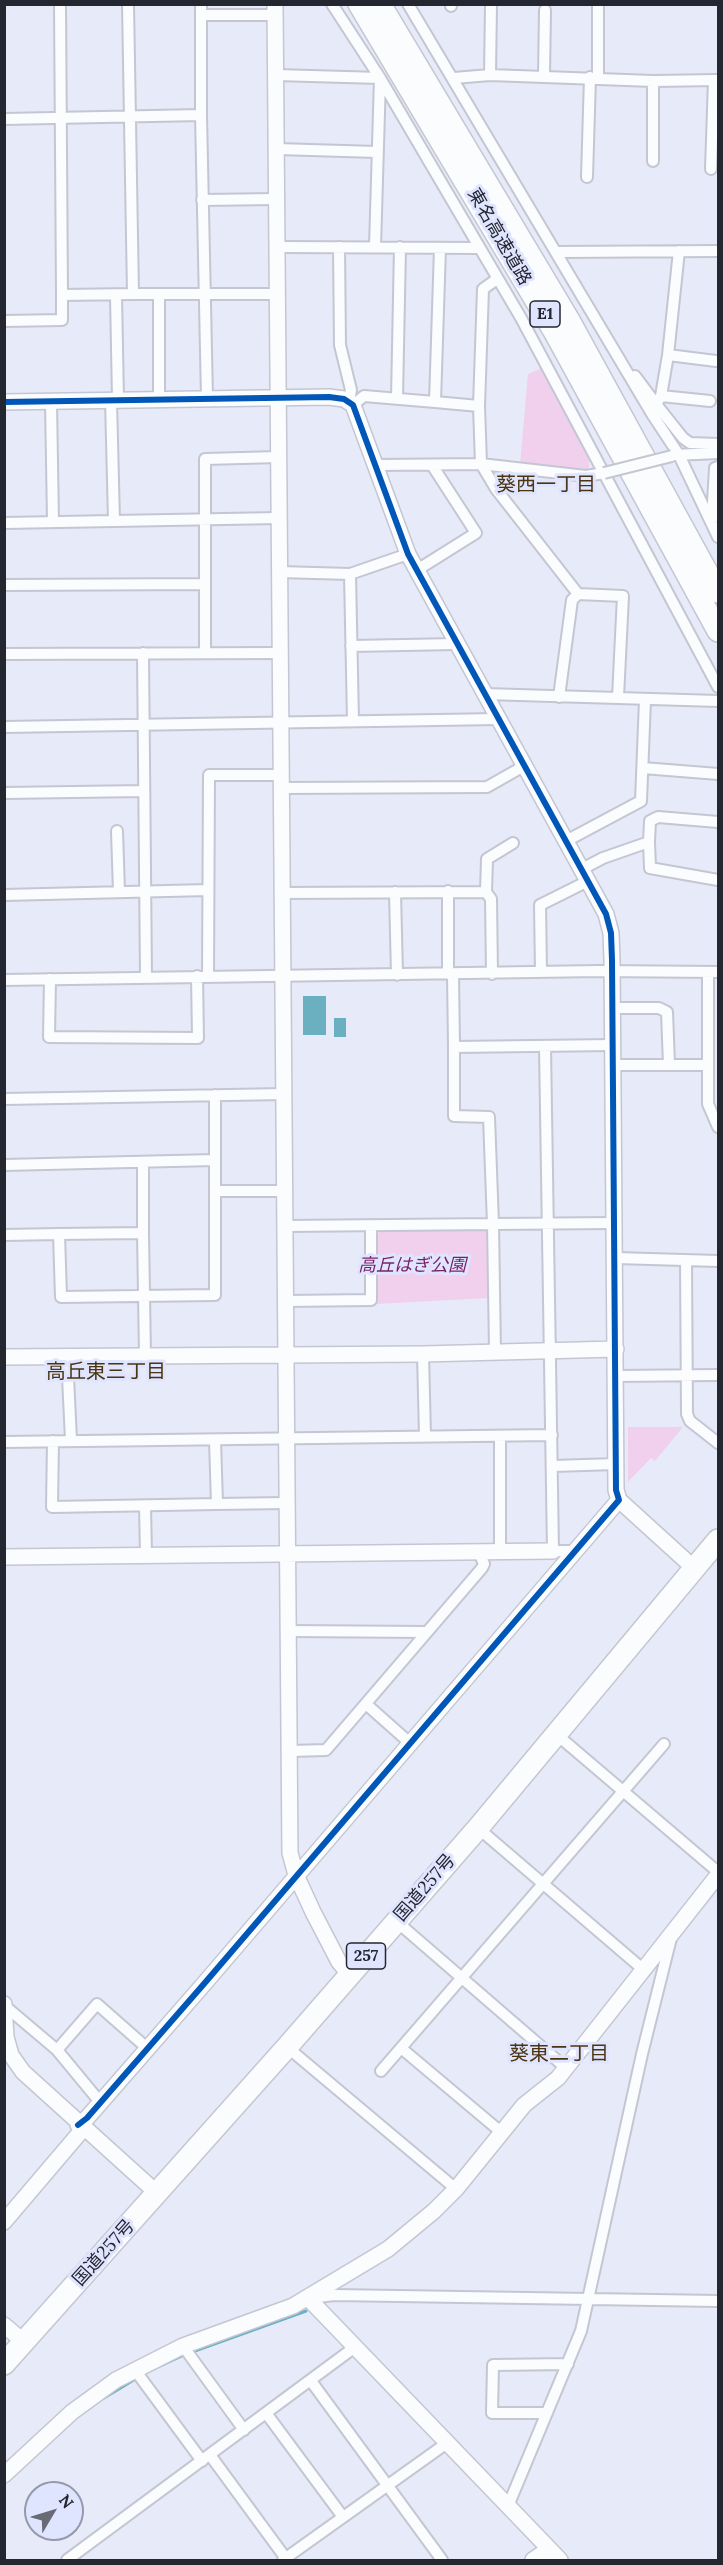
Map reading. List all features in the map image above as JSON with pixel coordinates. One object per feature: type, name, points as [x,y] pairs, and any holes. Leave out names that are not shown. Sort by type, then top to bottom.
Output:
[{"type":"highway","name":"東名高速道路","points":[[359,4],[555,331],[718,631]]},
{"type":"highway","name":"東名高速道路","points":[[380,4],[570,322],[718,592]]},
{"type":"highway","name":"国道257号","points":[[4,2364],[158,2194],[478,1828],[718,1540]]},
{"type":"street","points":[[4,321],[62,320],[60,4]]},
{"type":"street","points":[[128,4],[133,294]]},
{"type":"street","points":[[332,4],[380,78],[566,400],[718,687]]},
{"type":"street","points":[[408,4],[621,362],[675,455],[718,537]]},
{"type":"street","points":[[490,75],[491,4]]},
{"type":"street","points":[[587,177],[598,4]]},
{"type":"street","points":[[207,398],[202,200],[201,10],[275,10],[284,976],[283,1191],[286,1226],[284,1355],[290,1853],[296,1875],[339,1962],[350,1975]]},
{"type":"street","points":[[544,76],[545,10]]},
{"type":"street","points":[[276,75],[380,78]]},
{"type":"street","points":[[454,78],[490,75],[653,81],[716,80],[711,169]]},
{"type":"street","points":[[375,247],[380,78]]},
{"type":"street","points":[[653,81],[653,161]]},
{"type":"street","points":[[4,119],[201,115]]},
{"type":"street","points":[[277,148],[377,152]]},
{"type":"street","points":[[202,200],[277,199]]},
{"type":"street","points":[[278,247],[479,248]]},
{"type":"street","points":[[339,247],[340,345],[351,390],[351,403],[377,465],[392,517],[408,554],[608,918],[612,971],[614,1065],[616,1490],[619,1500],[695,1569]]},
{"type":"street","points":[[397,399],[400,247]]},
{"type":"street","points":[[435,402],[440,248]]},
{"type":"street","points":[[658,400],[668,355],[679,251]]},
{"type":"street","points":[[557,252],[718,251]]},
{"type":"street","points":[[496,279],[483,288],[479,406],[481,464],[496,489],[578,594]]},
{"type":"street","points":[[62,295],[278,294]]},
{"type":"street","points":[[114,521],[116,295]]},
{"type":"street","points":[[159,295],[159,399]]},
{"type":"street","points":[[668,355],[716,361]]},
{"type":"street","points":[[621,362],[658,400],[683,438],[690,443],[718,444]]},
{"type":"street","points":[[351,403],[364,396],[479,406]]},
{"type":"street","points":[[4,402],[338,397],[351,403]]},
{"type":"street","points":[[658,400],[710,401]]},
{"type":"street","points":[[51,401],[53,522]]},
{"type":"street","points":[[377,465],[481,464],[586,476],[675,455],[718,453]]},
{"type":"street","points":[[205,652],[205,459],[279,457]]},
{"type":"street","points":[[417,570],[476,533],[432,465]]},
{"type":"street","points":[[712,524],[716,503],[715,468],[718,467]]},
{"type":"street","points":[[4,523],[279,518]]},
{"type":"street","points":[[279,572],[351,574],[408,554]]},
{"type":"street","points":[[351,574],[353,721]]},
{"type":"street","points":[[4,585],[204,584]]},
{"type":"street","points":[[560,697],[572,600],[578,594],[623,596],[618,697]]},
{"type":"street","points":[[351,646],[457,644]]},
{"type":"street","points":[[143,653],[146,976]]},
{"type":"street","points":[[4,654],[280,653]]},
{"type":"street","points":[[486,694],[718,701]]},
{"type":"street","points":[[566,841],[641,801],[645,700]]},
{"type":"street","points":[[4,727],[499,718]]},
{"type":"street","points":[[50,979],[50,1036],[198,1038],[208,890],[209,774],[282,781],[488,787],[524,766]]},
{"type":"street","points":[[643,768],[718,774]]},
{"type":"street","points":[[4,793],[144,791]]},
{"type":"street","points":[[718,822],[658,817],[650,821],[649,842],[650,868],[718,880]]},
{"type":"street","points":[[117,831],[119,892]]},
{"type":"street","points":[[541,972],[540,905],[585,875],[603,858],[649,842]]},
{"type":"street","points":[[492,974],[491,899],[486,892],[487,859],[513,843]]},
{"type":"street","points":[[4,895],[208,890]]},
{"type":"street","points":[[448,891],[454,1047],[454,1116],[489,1117],[495,1351]]},
{"type":"street","points":[[395,892],[397,975]]},
{"type":"street","points":[[282,893],[486,892]]},
{"type":"street","points":[[4,980],[146,976],[713,972],[708,1065],[709,1107],[718,1126]]},
{"type":"street","points":[[613,1008],[660,1008],[667,1012],[669,1065]]},
{"type":"street","points":[[454,1047],[613,1045]]},
{"type":"street","points":[[545,1047],[553,1551]]},
{"type":"street","points":[[614,1065],[708,1065]]},
{"type":"street","points":[[4,1099],[284,1094]]},
{"type":"street","points":[[59,1234],[61,1297],[146,1298],[215,1295],[214,1095]]},
{"type":"street","points":[[4,1165],[215,1160]]},
{"type":"street","points":[[143,1163],[145,1356]]},
{"type":"street","points":[[215,1191],[283,1191]]},
{"type":"street","points":[[286,1226],[614,1223]]},
{"type":"street","points":[[286,1301],[371,1300],[370,1226]]},
{"type":"street","points":[[4,1235],[143,1233]]},
{"type":"street","points":[[616,1258],[718,1261]]},
{"type":"street","points":[[686,1261],[688,1417],[718,1443]]},
{"type":"street","points":[[4,1357],[423,1354],[616,1349]]},
{"type":"street","points":[[423,1354],[425,1436]]},
{"type":"street","points":[[67,1356],[71,1440]]},
{"type":"street","points":[[616,1376],[718,1375]]},
{"type":"street","points":[[4,1442],[552,1435]]},
{"type":"street","points":[[500,1437],[500,1552]]},
{"type":"street","points":[[215,1440],[217,1504]]},
{"type":"street","points":[[53,1441],[52,1507],[286,1503]]},
{"type":"street","points":[[553,1466],[616,1464]]},
{"type":"street","points":[[4,2222],[100,2102],[619,1500]]},
{"type":"street","points":[[145,1506],[146,1555]]},
{"type":"street","points":[[4,1557],[575,1551]]},
{"type":"street","points":[[290,1751],[326,1750],[482,1568],[484,1564],[479,1552]]},
{"type":"street","points":[[288,1631],[426,1632]]},
{"type":"street","points":[[366,1704],[411,1744]]},
{"type":"street","points":[[4,2475],[72,2412],[116,2380],[138,2374],[308,2298],[388,2249],[434,2211],[456,2188],[524,2105],[558,2078],[671,1938],[718,1874],[556,1734]]},
{"type":"street","points":[[381,2071],[664,1744]]},
{"type":"street","points":[[478,1828],[645,1971]]},
{"type":"street","points":[[396,1921],[566,2068]]},
{"type":"street","points":[[508,2506],[581,2331],[639,2065],[671,1938]]},
{"type":"street","points":[[57,2050],[97,2004],[147,2048]]},
{"type":"street","points":[[5,2005],[57,2050],[100,2102]]},
{"type":"street","points":[[5,2005],[6,2037],[11,2055],[23,2072],[81,2127],[158,2194]]},
{"type":"street","points":[[287,2047],[456,2188]]},
{"type":"street","points":[[401,2048],[501,2132]]},
{"type":"street","points":[[308,2298],[334,2295],[718,2301]]},
{"type":"street","points":[[308,2298],[560,2560]]},
{"type":"street","points":[[4,2325],[24,2342]]},
{"type":"street","points":[[67,2560],[355,2347]]},
{"type":"street","points":[[186,2351],[244,2430]]},
{"type":"street","points":[[547,2413],[492,2413],[493,2365],[568,2364]]},
{"type":"street","points":[[138,2374],[285,2560],[447,2443]]},
{"type":"street","points":[[311,2380],[442,2560]]},
{"type":"street","points":[[266,2413],[343,2517]]},
{"type":"street","points":[[533,2560],[549,2549]]},
{"type":"green space","points":[[542,368],[571,419],[589,460],[589,468],[585,473],[520,464],[528,374]]},
{"type":"green space","name":"高丘はぎ公園","points":[[382,1230],[485,1230],[489,1235],[489,1298],[376,1304],[375,1236]]},
{"type":"green space","points":[[628,1427],[683,1427],[655,1461],[651,1458],[628,1482]]},
{"type":"water","points":[[303,996],[326,996],[326,1035],[303,1035]]},
{"type":"water","points":[[334,1018],[346,1018],[346,1037],[334,1037]]},
{"type":"waterway","points":[[192,2352],[306,2311]]},
{"type":"waterway","points":[[145,2373],[186,2354]]},
{"type":"waterway","points":[[104,2398],[137,2378]]},
{"type":"cycle path","points":[[4,402],[329,397],[344,399],[353,405],[408,554],[606,914],[611,933],[616,1490],[619,1500],[203,1985],[87,2118],[78,2125]]},
{"type":"district","name":"葵西一丁目","points":[[546,485]]},
{"type":"district","name":"高丘東三丁目","points":[[106,1372]]},
{"type":"district","name":"葵東二丁目","points":[[559,2054]]}]
